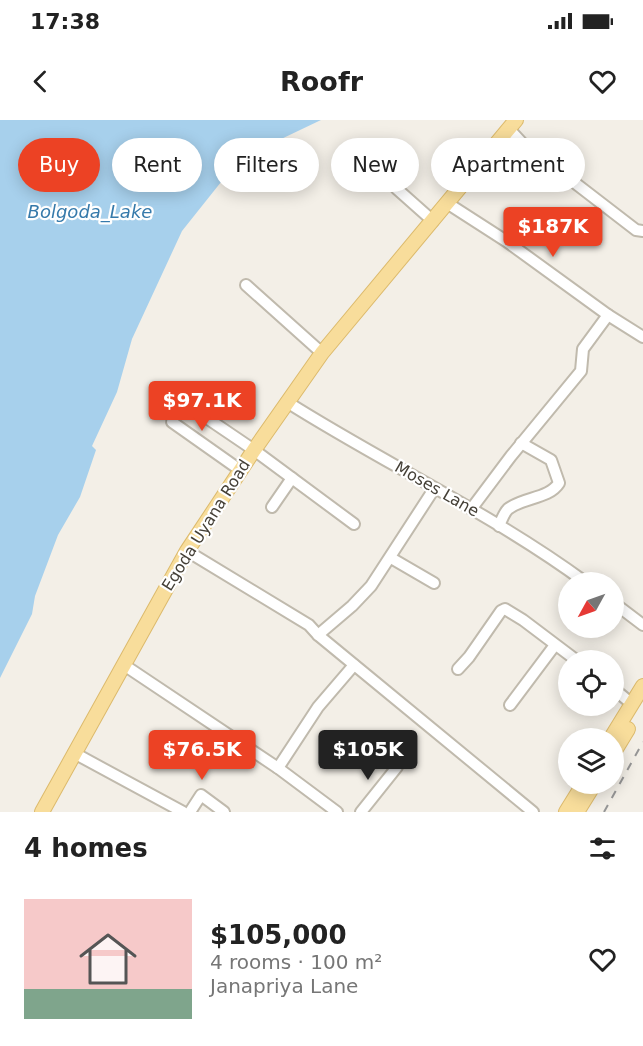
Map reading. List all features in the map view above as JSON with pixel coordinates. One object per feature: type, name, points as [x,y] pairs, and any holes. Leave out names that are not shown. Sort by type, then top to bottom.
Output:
[{"type":"main road","name":"Egoda Uyana Road","points":[[42,812],[187,551],[240,470],[322,353],[512,124]]},
{"type":"main road","points":[[624,731],[643,686]]},
{"type":"main road","points":[[619,728],[637,704]]},
{"type":"main road","points":[[566,812],[577,794]]},
{"type":"main road","points":[[577,812],[588,794]]},
{"type":"street","points":[[512,124],[534,156],[547,166],[562,173],[636,230],[643,231]]},
{"type":"street","points":[[400,192],[433,220]]},
{"type":"street","points":[[447,203],[506,241],[608,315],[643,337]]},
{"type":"street","points":[[246,285],[322,353]]},
{"type":"street","points":[[472,508],[581,370],[583,349],[608,315]]},
{"type":"street","points":[[167,391],[254,450],[354,524]]},
{"type":"street","name":"Moses Lane","points":[[287,402],[434,489],[472,508],[570,572]]},
{"type":"street","points":[[172,422],[240,470]]},
{"type":"street","points":[[499,526],[508,509],[556,489],[559,483],[551,460],[522,443]]},
{"type":"street","points":[[272,507],[292,478]]},
{"type":"street","points":[[318,635],[362,597],[391,558],[434,489]]},
{"type":"street","points":[[187,551],[309,624],[318,635],[533,812]]},
{"type":"street","points":[[391,558],[434,583]]},
{"type":"street","points":[[458,669],[501,611],[505,609],[562,650]]},
{"type":"street","points":[[624,611],[643,625]]},
{"type":"street","points":[[510,705],[555,645]]},
{"type":"street","points":[[124,664],[278,768],[337,812]]},
{"type":"street","points":[[278,768],[318,707],[354,665]]},
{"type":"street","points":[[624,696],[637,704]]},
{"type":"street","points":[[74,753],[183,812]]},
{"type":"street","points":[[361,812],[397,767]]},
{"type":"street","points":[[190,812],[201,795],[224,812]]},
{"type":"water","name":"Bolgoda_Lake","points":[[0,120],[321,120],[283,138],[214,138],[214,191],[182,231],[132,339],[117,392],[92,446],[96,450],[80,497],[58,535],[35,596],[32,614],[0,678]]},
{"type":"railway","points":[[604,812],[643,742]]}]
